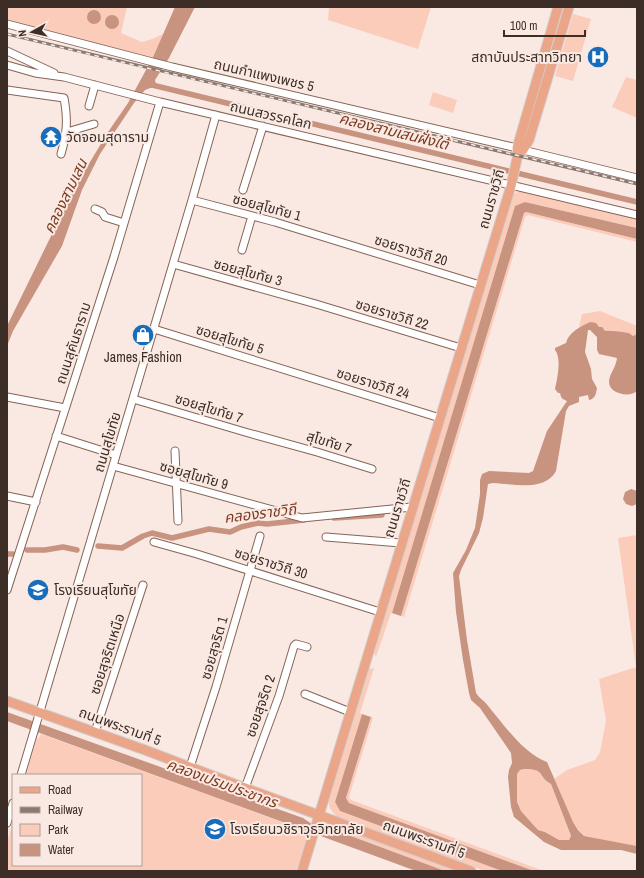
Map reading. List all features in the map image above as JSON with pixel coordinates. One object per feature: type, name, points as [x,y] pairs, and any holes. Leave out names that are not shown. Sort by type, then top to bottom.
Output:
[{"type":"main road","name":"ถนนราชวิถี","points":[[302,871],[511,183],[558,7]]},
{"type":"main road","points":[[521,149],[525,140],[564,7]]},
{"type":"main road","name":"ถนนราชวิถี","points":[[521,149],[529,140],[569,7]]},
{"type":"main road","name":"ถนนพระรามที่ 5","points":[[7,700],[471,871]]},
{"type":"street","name":"ถนนกำแพงเพชร 5","points":[[7,24],[172,67],[521,149],[637,178]]},
{"type":"street","name":"ถนนสวรรคโลก","points":[[7,51],[64,77]]},
{"type":"street","name":"ถนนสวรรคโลก","points":[[7,65],[35,73],[64,77],[158,102],[511,183],[637,215]]},
{"type":"street","points":[[89,106],[95,85]]},
{"type":"street","points":[[7,90],[64,98],[67,115],[67,132],[61,154]]},
{"type":"street","name":"ถนนสุคันธาราม","points":[[7,590],[124,224],[158,102]]},
{"type":"street","name":"ถนนสุโขทัย","points":[[21,774],[154,330],[216,115]]},
{"type":"street","points":[[67,132],[94,124]]},
{"type":"street","points":[[243,190],[263,126]]},
{"type":"street","name":"ซอยสุโขทัย 1","points":[[192,200],[334,240]]},
{"type":"street","points":[[95,209],[102,212],[105,217],[124,224]]},
{"type":"street","points":[[242,250],[252,216]]},
{"type":"street","name":"ซอยราชวิถี 20","points":[[334,240],[480,285]]},
{"type":"street","name":"ซอยสุโขทัย 3","points":[[173,264],[316,304]]},
{"type":"street","name":"ซอยราชวิถี 22","points":[[316,304],[461,348]]},
{"type":"street","name":"ซอยสุโขทัย 5","points":[[154,330],[298,374]]},
{"type":"street","name":"ซอยราชวิถี 24","points":[[298,374],[440,418]]},
{"type":"street","points":[[7,397],[65,408]]},
{"type":"street","name":"ซอยสุโขทัย 7","points":[[133,398],[278,441]]},
{"type":"street","points":[[56,436],[116,455]]},
{"type":"street","name":"สุโขทัย 7","points":[[278,441],[372,469]]},
{"type":"street","points":[[175,451],[178,521]]},
{"type":"street","name":"ซอยสุโขทัย 9","points":[[113,466],[302,518],[412,507]]},
{"type":"street","points":[[7,496],[36,502]]},
{"type":"street","name":"ซอยสุจริต 1","points":[[190,767],[216,687],[260,536]]},
{"type":"street","points":[[326,537],[401,543]]},
{"type":"street","name":"ซอยราชวิถี 30","points":[[154,542],[337,597],[380,612]]},
{"type":"street","name":"ซอยสุจริตเหนือ","points":[[95,732],[142,585]]},
{"type":"street","name":"ซอยสุจริต 2","points":[[245,788],[279,696],[294,646],[296,644],[308,647]]},
{"type":"street","points":[[305,694],[350,712]]},
{"type":"street","points":[[7,823],[12,806]]},
{"type":"green space","points":[[7,7],[127,7],[121,33],[142,42],[163,34],[153,57],[7,22]]},
{"type":"green space","points":[[329,7],[431,7],[418,49],[328,20]]},
{"type":"green space","points":[[573,14],[591,19],[573,81],[555,76]]},
{"type":"green space","points":[[626,77],[637,80],[637,118],[612,107]]},
{"type":"green space","points":[[433,92],[457,100],[453,113],[429,105]]},
{"type":"green space","points":[[519,191],[637,218],[637,228],[525,202],[515,206],[392,613],[376,657],[374,653],[511,198]]},
{"type":"green space","points":[[526,212],[637,239],[637,242],[528,215],[525,217],[404,617],[401,616],[524,213]]},
{"type":"green space","points":[[600,311],[637,326],[637,334],[633,336],[615,331],[605,331],[591,322],[579,327],[582,314]]},
{"type":"green space","points":[[637,535],[637,846],[584,836],[570,816],[554,779],[567,770],[595,760],[600,752],[606,721],[599,679],[636,667],[618,538]]},
{"type":"green space","points":[[374,668],[360,713],[362,714],[335,802],[340,811],[502,871],[485,871],[338,817],[331,810],[329,801],[369,669]]},
{"type":"green space","points":[[371,717],[373,718],[349,797],[351,800],[544,871],[534,871],[349,803],[346,798]]},
{"type":"green space","name":"โรงเรียนวชิราวุธวิทยาลัย","points":[[41,734],[309,832],[296,871],[7,871],[7,843],[12,826],[12,866],[142,866],[142,774],[26,774],[37,738],[38,739]]},
{"type":"green space","points":[[520,770],[536,770],[551,784],[571,837],[569,840],[559,840],[545,832],[538,830],[521,811],[517,802],[517,774]]},
{"type":"green space","points":[[333,826],[459,871],[445,871],[332,829]]},
{"type":"water","points":[[175,7],[195,7],[169,58],[155,80],[156,84],[145,90],[134,103],[100,154],[82,190],[62,246],[13,331],[7,346],[7,326],[75,187],[108,132],[128,103],[153,57]]},
{"type":"water","points":[[91,10],[97,10],[101,14],[101,20],[97,24],[91,24],[87,20],[87,14]]},
{"type":"water","points":[[109,15],[115,15],[119,19],[119,25],[115,29],[109,29],[105,25],[105,19]]},
{"type":"water","points":[[525,202],[637,228],[637,239],[526,212],[524,213],[401,616],[392,613],[515,206]]},
{"type":"water","points":[[590,322],[596,323],[605,331],[629,333],[633,336],[637,334],[637,391],[630,394],[620,394],[612,389],[609,379],[617,358],[599,354],[597,350],[597,337],[590,330],[588,330],[585,352],[591,369],[592,379],[597,388],[594,397],[589,400],[588,395],[579,397],[579,402],[569,406],[566,411],[556,471],[551,478],[537,484],[488,484],[483,518],[479,533],[459,576],[467,640],[476,693],[522,746],[530,753],[547,762],[573,822],[584,836],[637,846],[637,854],[621,850],[561,850],[544,842],[514,817],[511,807],[508,777],[512,763],[511,753],[480,708],[471,700],[456,612],[453,573],[466,550],[475,528],[480,494],[480,480],[482,474],[489,471],[529,473],[533,471],[547,431],[567,401],[562,398],[560,393],[558,393],[555,389],[559,363],[555,348],[566,343],[567,339],[572,333]],"holes":[[[531,769],[539,772],[551,784],[571,836],[569,840],[559,840],[545,832],[538,830],[521,811],[517,802],[517,774],[520,770]]]},
{"type":"water","points":[[631,489],[637,491],[637,504],[632,506],[626,504],[623,499],[625,492]]},
{"type":"water","points":[[7,712],[303,818],[315,826],[332,829],[445,871],[416,871],[7,721]]},
{"type":"water","points":[[362,714],[371,717],[346,798],[349,803],[534,871],[502,871],[340,811],[335,802]]},
{"type":"waterway","name":"คลองสามเสนฝั่งใต้","points":[[148,84],[637,202]]},
{"type":"waterway","name":"คลองราชวิถี","points":[[334,518],[382,515]]},
{"type":"waterway","name":"คลองราชวิถี","points":[[98,546],[122,548],[143,536],[152,533],[172,538],[209,529],[230,532],[241,527],[258,523],[267,524],[304,520]]},
{"type":"waterway","name":"คลองราชวิถี","points":[[27,550],[45,550],[63,547],[77,550]]},
{"type":"waterway","name":"คลองราชวิถี","points":[[7,554],[13,554]]},
{"type":"railway","points":[[7,34],[637,184]]},
{"type":"place","name":"สถาบันประสาทวิทยา","points":[[598,57]]},
{"type":"place","name":"วัดจอมสุดาราม","points":[[51,137]]},
{"type":"place","name":"James Fashion","points":[[143,335]]},
{"type":"place","name":"โรงเรียนสุโขทัย","points":[[38,590]]},
{"type":"place","name":"โรงเรียนวชิราวุธวิทยาลัย","points":[[215,829]]},
{"type":"water label","name":"คลองสามเสน","points":[[65,196]]},
{"type":"water label","name":"คลองเปรมประชากร","points":[[222,783]]}]
